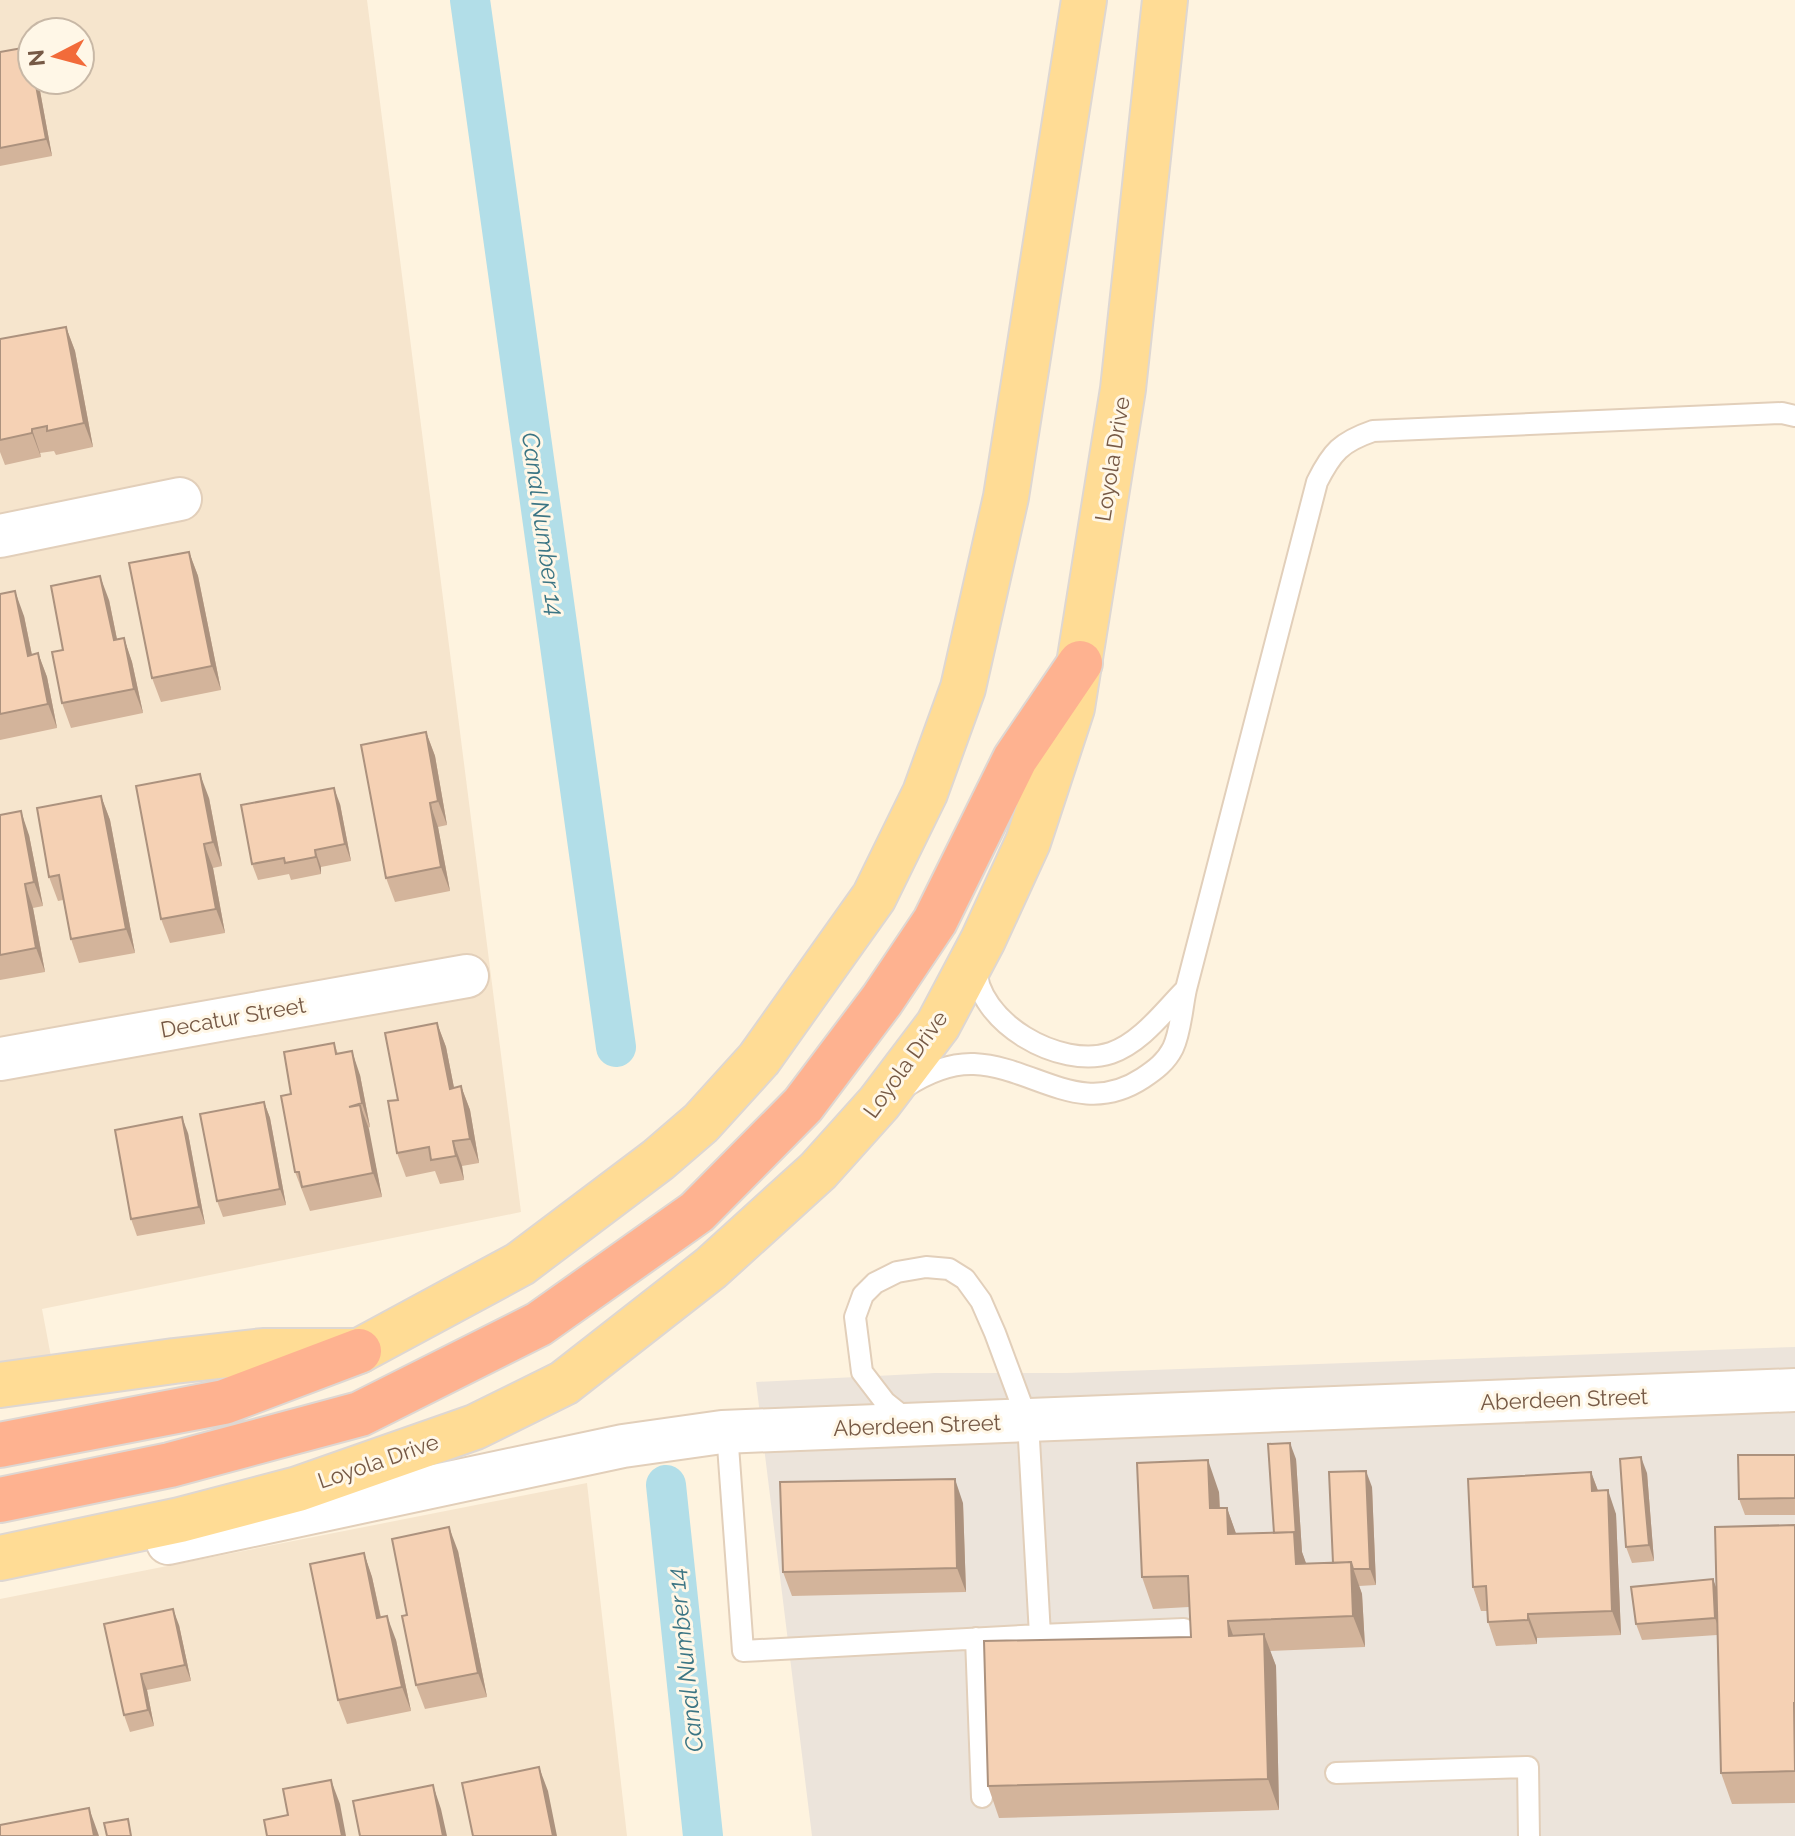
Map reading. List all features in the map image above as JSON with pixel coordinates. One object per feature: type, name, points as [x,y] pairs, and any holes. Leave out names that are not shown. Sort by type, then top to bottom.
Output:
[{"type":"highway","points":[[0,1500],[170,1465],[360,1414],[539,1324],[697,1212],[803,1105],[882,1000],[935,921],[1015,759],[1080,663]]},
{"type":"highway","points":[[0,1445],[224,1402],[359,1351]]},
{"type":"main road","points":[[0,1385],[248,1353],[359,1351],[520,1264],[658,1160],[701,1123],[759,1059],[874,897],[925,793],[963,688],[1006,497],[1084,0]]},
{"type":"main road","name":"Loyola Drive","points":[[0,1558],[180,1520],[298,1489],[475,1427],[564,1383],[711,1268],[818,1171],[879,1103],[938,1025],[976,954],[1028,842],[1072,708],[1123,389],[1165,0]]},
{"type":"street","points":[[0,536],[180,499]]},
{"type":"street","name":"Decatur Street","points":[[0,1059],[467,976]]},
{"type":"street","name":"Aberdeen Street","points":[[50,1548],[165,1544],[623,1446],[727,1432],[1795,1390]]},
{"type":"lane","points":[[879,1103],[919,1078],[951,1066],[974,1064],[1015,1071],[1057,1089],[1089,1095],[1114,1091],[1137,1082],[1160,1067],[1173,1048],[1317,482],[1331,455],[1350,439],[1373,431],[1791,412]]},
{"type":"lane","points":[[976,954],[980,990],[988,1005],[1021,1036],[1067,1053],[1110,1053],[1139,1037],[1186,989]]},
{"type":"lane","points":[[914,1425],[885,1402],[862,1372],[855,1317],[863,1295],[875,1283],[897,1272],[926,1267],[949,1269],[965,1279],[981,1301],[1028,1422],[1040,1635]]},
{"type":"lane","points":[[727,1432],[743,1651],[1184,1629]]},
{"type":"lane","points":[[976,1638],[982,1797]]},
{"type":"lane","points":[[1336,1773],[1528,1767],[1529,1836]]},
{"type":"shaded area","points":[[0,0],[367,0],[521,1212],[42,1309],[55,1378],[0,1387]]},
{"type":"shaded area","points":[[1795,1347],[1795,1836],[812,1836],[756,1382],[935,1373],[1067,1373]]},
{"type":"shaded area","points":[[587,1483],[627,1836],[0,1836],[0,1599]]},
{"type":"building","points":[[16,49],[16,96],[38,96],[46,139],[0,148],[0,52]]},
{"type":"building","points":[[66,327],[84,423],[47,431],[47,426],[32,429],[32,433],[0,440],[0,339]]},
{"type":"building","points":[[189,552],[212,666],[152,678],[129,563]]},
{"type":"building","points":[[100,576],[114,640],[124,638],[134,689],[62,703],[52,652],[63,650],[51,586]]},
{"type":"building","points":[[15,591],[28,656],[38,653],[48,704],[0,714],[0,594]]},
{"type":"building","points":[[426,732],[438,801],[430,803],[441,867],[386,878],[361,745]]},
{"type":"building","points":[[200,774],[213,842],[204,844],[216,909],[161,919],[136,786]]},
{"type":"building","points":[[334,788],[345,844],[315,850],[316,857],[285,863],[284,858],[252,864],[241,805]]},
{"type":"building","points":[[101,796],[126,929],[71,939],[59,875],[49,877],[37,808]]},
{"type":"building","points":[[21,811],[34,882],[25,884],[36,948],[0,955],[0,815]]},
{"type":"building","points":[[437,1023],[450,1089],[461,1086],[470,1139],[453,1141],[456,1156],[431,1160],[429,1147],[397,1153],[388,1101],[398,1100],[385,1033]]},
{"type":"building","points":[[334,1043],[336,1054],[352,1051],[362,1103],[349,1107],[360,1105],[373,1173],[302,1187],[299,1172],[295,1172],[281,1096],[291,1094],[284,1052]]},
{"type":"building","points":[[264,1102],[280,1189],[217,1201],[200,1114]]},
{"type":"building","points":[[182,1117],[199,1207],[131,1219],[115,1130]]},
{"type":"building","points":[[1290,1443],[1296,1536],[1294,1532],[1274,1533],[1268,1444]]},
{"type":"building","points":[[1738,1455],[1795,1455],[1795,1498],[1739,1499]]},
{"type":"building","points":[[1641,1457],[1649,1545],[1626,1547],[1620,1459]]},
{"type":"building","points":[[1208,1460],[1210,1508],[1227,1508],[1228,1534],[1294,1532],[1296,1564],[1351,1562],[1353,1616],[1228,1621],[1229,1636],[1264,1634],[1268,1779],[988,1786],[984,1641],[1191,1637],[1188,1576],[1142,1577],[1137,1463]]},
{"type":"building","points":[[1366,1471],[1370,1569],[1353,1569],[1351,1562],[1333,1563],[1329,1472]]},
{"type":"building","points":[[1591,1472],[1592,1491],[1608,1490],[1612,1611],[1528,1614],[1528,1620],[1488,1622],[1486,1586],[1473,1587],[1468,1479]]},
{"type":"building","points":[[955,1479],[957,1568],[783,1572],[780,1482]]},
{"type":"building","points":[[1795,1525],[1795,1771],[1721,1773],[1715,1527]]},
{"type":"building","points":[[449,1527],[478,1673],[416,1685],[402,1616],[407,1615],[392,1539]]},
{"type":"building","points":[[364,1553],[377,1618],[387,1616],[402,1687],[338,1700],[310,1564]]},
{"type":"building","points":[[1713,1579],[1715,1618],[1636,1624],[1631,1587]]},
{"type":"building","points":[[173,1609],[185,1665],[141,1674],[148,1710],[124,1715],[104,1624]]},
{"type":"building","points":[[539,1767],[553,1836],[473,1836],[462,1783]]},
{"type":"building","points":[[331,1780],[342,1836],[267,1836],[264,1820],[288,1815],[283,1789]]},
{"type":"building","points":[[433,1785],[443,1836],[360,1836],[353,1801]]},
{"type":"building","points":[[89,1808],[94,1836],[0,1836],[0,1825]]},
{"type":"building","points":[[128,1819],[131,1836],[107,1836],[104,1823]]},
{"type":"waterway","name":"Canal Number 14","points":[[470,0],[616,1047]]},
{"type":"waterway","name":"Canal Number 14","points":[[666,1485],[703,1836]]}]
